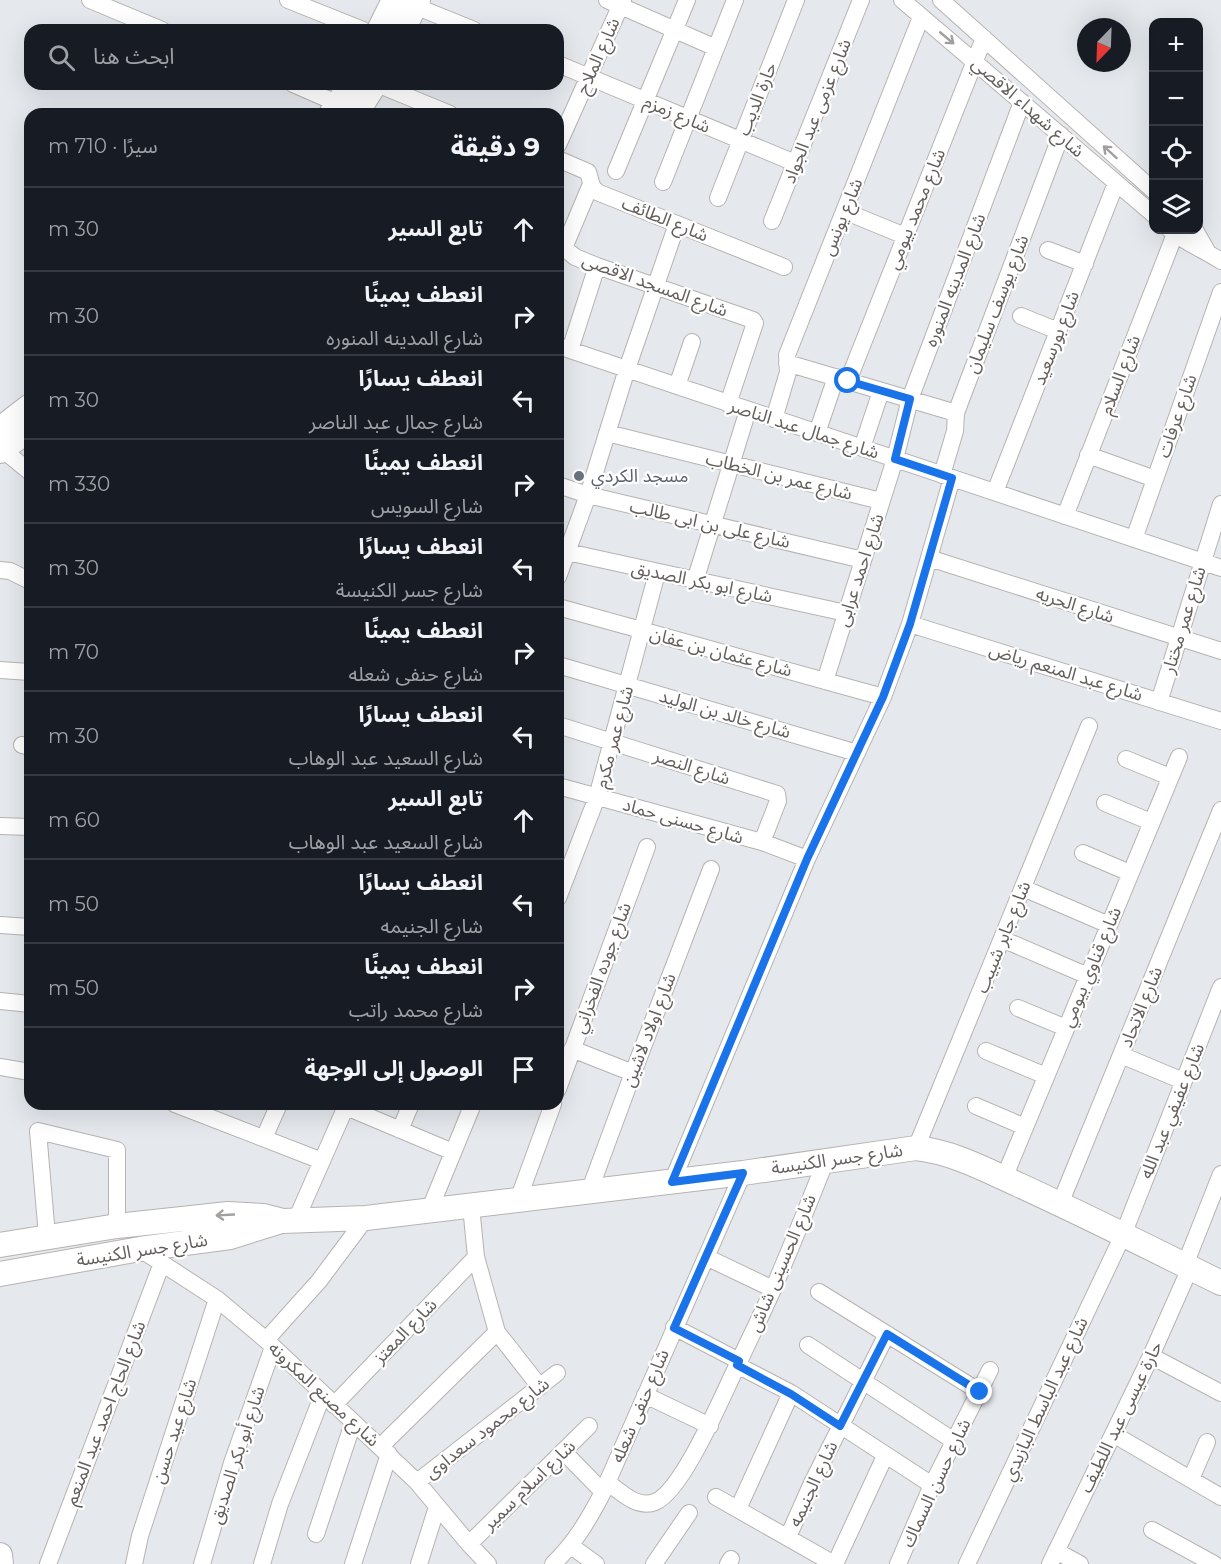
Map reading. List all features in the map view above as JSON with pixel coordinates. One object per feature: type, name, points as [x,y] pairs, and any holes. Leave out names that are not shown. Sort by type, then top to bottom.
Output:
[{"type":"main road","points":[[385,24],[409,2]]},
{"type":"main road","points":[[404,24],[409,2]]},
{"type":"main road","points":[[347,105],[368,90]]},
{"type":"main road","points":[[1,443],[24,414]]},
{"type":"main road","points":[[1,443],[24,432]]},
{"type":"main road","name":"شارع جسر الكنيسة","points":[[0,1245],[117,1226],[228,1214],[290,1220],[366,1218],[743,1173],[916,1148],[946,1153],[1004,1178],[1221,1283]]},
{"type":"main road","name":"شارع جسر الكنيسة","points":[[0,1274],[140,1248],[230,1237],[290,1220]]},
{"type":"main road","points":[[0,1555],[1,1564]]},
{"type":"street","points":[[90,0],[148,24]]},
{"type":"street","points":[[288,0],[348,24]]},
{"type":"street","points":[[616,171],[687,0]]},
{"type":"street","points":[[663,182],[735,0]]},
{"type":"street","name":"حارة الديب","points":[[718,198],[796,0]]},
{"type":"street","name":"شارع عزمى عبد الجواد","points":[[772,221],[861,0]]},
{"type":"street","name":"شارع شهداء الاقصي","points":[[902,0],[1149,211]]},
{"type":"street","name":"شارع شهداء الاقصي","points":[[941,0],[1149,186]]},
{"type":"street","points":[[409,2],[460,24]]},
{"type":"street","points":[[617,2],[716,48]]},
{"type":"street","name":"شارع الملاح","points":[[564,131],[617,2]]},
{"type":"street","name":"شارع يونس","points":[[774,419],[788,376],[787,355],[921,16]]},
{"type":"street","name":"شارع محمد بيومي","points":[[817,433],[905,236],[984,38]]},
{"type":"street","name":"شارع زمزم","points":[[564,66],[795,163]]},
{"type":"street","points":[[308,90],[347,105]]},
{"type":"street","points":[[391,90],[435,108]]},
{"type":"street","name":"شارع المدينه المنوره","points":[[895,459],[910,399],[1022,102]]},
{"type":"street","name":"شارع يوسف سليمان","points":[[672,1182],[807,859],[883,697],[910,624],[929,558],[956,431],[956,413],[1061,135]]},
{"type":"street","name":"شارع الطائف","points":[[564,161],[585,170],[590,175],[591,183],[597,192],[784,267]]},
{"type":"street","points":[[564,239],[591,183]]},
{"type":"street","name":"شارع بورسعيد","points":[[995,492],[1116,183]]},
{"type":"street","points":[[844,211],[905,236]]},
{"type":"street","points":[[564,547],[588,495],[627,369],[677,224]]},
{"type":"street","name":"شارع السلام","points":[[1065,516],[1172,234]]},
{"type":"street","points":[[1176,234],[1215,257]]},
{"type":"street","points":[[1198,234],[1215,257]]},
{"type":"street","name":"شارع المسجد الاقصى","points":[[564,247],[575,256],[597,266],[755,321],[728,404]]},
{"type":"street","points":[[1048,249],[1085,264]]},
{"type":"street","points":[[564,341],[597,266]]},
{"type":"street","name":"شارع عرفات","points":[[1134,539],[1221,292]]},
{"type":"street","points":[[1021,316],[1058,331]]},
{"type":"street","points":[[676,386],[692,342]]},
{"type":"street","name":"شارع جمال عبد الناصر","points":[[564,349],[1221,568]]},
{"type":"street","points":[[787,363],[956,413]]},
{"type":"street","points":[[862,448],[881,391]]},
{"type":"street","points":[[695,581],[748,410]]},
{"type":"street","name":"شارع عمر بن الخطاب","points":[[607,433],[881,501]]},
{"type":"street","points":[[1,443],[24,466]]},
{"type":"street","points":[[1088,455],[1155,478]]},
{"type":"street","name":"شارع احمد عرابى","points":[[825,681],[895,459]]},
{"type":"street","name":"شارع على بن ابى طالب","points":[[564,487],[588,495],[863,560]]},
{"type":"street","name":"شارع عمر مختار","points":[[1159,702],[1221,504]]},
{"type":"street","name":"شارع ابو بكر الصديق","points":[[564,551],[846,613]]},
{"type":"street","name":"شارع الحريه","points":[[929,558],[1221,651]]},
{"type":"street","points":[[0,570],[24,573]]},
{"type":"street","name":"شارع عمر مكرم","points":[[564,882],[597,797],[657,573]]},
{"type":"street","name":"شارع عثمان بن عفان","points":[[564,609],[883,697]]},
{"type":"street","name":"شارع عبد المنعم رياض","points":[[910,624],[1221,721]]},
{"type":"street","name":"شارع خالد بن الوليد","points":[[564,667],[857,753]]},
{"type":"street","points":[[0,670],[24,672]]},
{"type":"street","name":"شارع جابر شبيب","points":[[916,1148],[1089,726]]},
{"type":"street","name":"شارع النصر","points":[[564,727],[777,795],[778,801],[762,842]]},
{"type":"street","name":"شارع قناوي بيومي","points":[[1004,1178],[1179,757]]},
{"type":"street","points":[[1126,759],[1170,777]]},
{"type":"street","name":"شارع حسنى حماد","points":[[564,788],[762,842],[807,859]]},
{"type":"street","points":[[1105,803],[1151,822]]},
{"type":"street","name":"شارع الاتحاد","points":[[1060,1204],[1221,810]]},
{"type":"street","points":[[0,826],[24,827]]},
{"type":"street","name":"شارع جوده الفخراني","points":[[564,1072],[647,847]]},
{"type":"street","points":[[1083,853],[1130,873]]},
{"type":"street","name":"شارع اولاد لاشين","points":[[590,1192],[711,869]]},
{"type":"street","points":[[1023,888],[1109,924]]},
{"type":"street","points":[[0,924],[24,926]]},
{"type":"street","points":[[1002,939],[1088,976]]},
{"type":"street","name":"شارع عفيفي عبد الله","points":[[1123,1235],[1221,987]]},
{"type":"street","points":[[0,1001],[24,1003]]},
{"type":"street","points":[[1018,1008],[1066,1028]]},
{"type":"street","points":[[572,1049],[633,1073]]},
{"type":"street","points":[[986,1051],[1046,1076]]},
{"type":"street","points":[[1121,1055],[1183,1081]]},
{"type":"street","points":[[0,1067],[24,1071]]},
{"type":"street","points":[[976,1106],[1025,1127]]},
{"type":"street","points":[[264,1138],[276,1110]]},
{"type":"street","points":[[290,1220],[322,1161],[344,1110]]},
{"type":"street","points":[[355,1110],[453,1152]]},
{"type":"street","points":[[400,1130],[408,1110]]},
{"type":"street","points":[[429,1211],[470,1110]]},
{"type":"street","points":[[518,1200],[551,1110]]},
{"type":"street","points":[[215,1111],[264,1138],[322,1161]]},
{"type":"street","points":[[47,1236],[38,1131],[117,1150],[117,1226]]},
{"type":"street","name":"شارع الحسينى شاش","points":[[605,1487],[636,1503],[657,1502],[666,1494],[686,1467],[710,1426],[773,1290],[826,1160]]},
{"type":"street","name":"شارع حنفى شعله","points":[[554,1564],[571,1546],[590,1518],[605,1487],[743,1173]]},
{"type":"street","name":"حارة عيسى عبد اللطيف","points":[[1053,1557],[1151,1356],[1188,1267],[1220,1179]]},
{"type":"street","points":[[471,1206],[476,1257],[497,1332],[540,1387]]},
{"type":"street","points":[[270,1343],[366,1218]]},
{"type":"street","name":"شارع عبد الباسط البازيدي","points":[[967,1564],[1123,1235]]},
{"type":"street","name":"شارع مصنع المكرونه","points":[[140,1248],[217,1299],[270,1343],[417,1482],[468,1544],[488,1564]]},
{"type":"street","name":"شارع المعتز","points":[[329,1400],[476,1257]]},
{"type":"street","points":[[706,1257],[773,1290]]},
{"type":"street","name":"شارع الحاج احمد عبد المنعم","points":[[48,1564],[162,1263]]},
{"type":"street","points":[[819,1292],[980,1392]]},
{"type":"street","name":"شارع عيد حسن","points":[[134,1564],[140,1536],[217,1299]]},
{"type":"street","points":[[674,1328],[791,1394],[932,1485]]},
{"type":"street","points":[[352,1564],[385,1450],[497,1332]]},
{"type":"street","name":"شارع الجنيمه","points":[[788,1537],[840,1426],[887,1334]]},
{"type":"street","name":"شارع أبو بكر الصديق","points":[[202,1564],[270,1343]]},
{"type":"street","points":[[808,1345],[954,1441]]},
{"type":"street","points":[[1151,1356],[1221,1393]]},
{"type":"street","name":"شارع حسن السماك","points":[[898,1564],[932,1485],[990,1370]]},
{"type":"street","name":"شارع محمود سعداوى","points":[[417,1482],[557,1373]]},
{"type":"street","points":[[738,1509],[791,1394]]},
{"type":"street","points":[[645,1395],[710,1426]]},
{"type":"street","points":[[262,1564],[280,1504],[329,1400]]},
{"type":"street","points":[[316,1534],[353,1423]]},
{"type":"street","name":"شارع اسلام سمير","points":[[468,1544],[589,1426]]},
{"type":"street","points":[[1113,1434],[1221,1497]]},
{"type":"street","points":[[1191,1479],[1207,1442]]},
{"type":"street","points":[[563,1451],[605,1487]]},
{"type":"street","points":[[716,1497],[835,1564],[885,1456]]},
{"type":"street","points":[[419,1564],[437,1507]]},
{"type":"street","points":[[654,1564],[689,1513]]},
{"type":"street","points":[[1152,1530],[1214,1564]]},
{"type":"street","points":[[571,1546],[596,1564]]},
{"type":"street","points":[[1053,1557],[1080,1564]]},
{"type":"place","name":"مسجد الكردي","points":[[579,476]]},
{"type":"route","points":[[848,381],[910,399],[895,459],[952,478],[910,624],[883,697],[807,859],[672,1182],[743,1173],[674,1328],[739,1361],[737,1365],[791,1394],[840,1426],[887,1334],[980,1392]]}]
